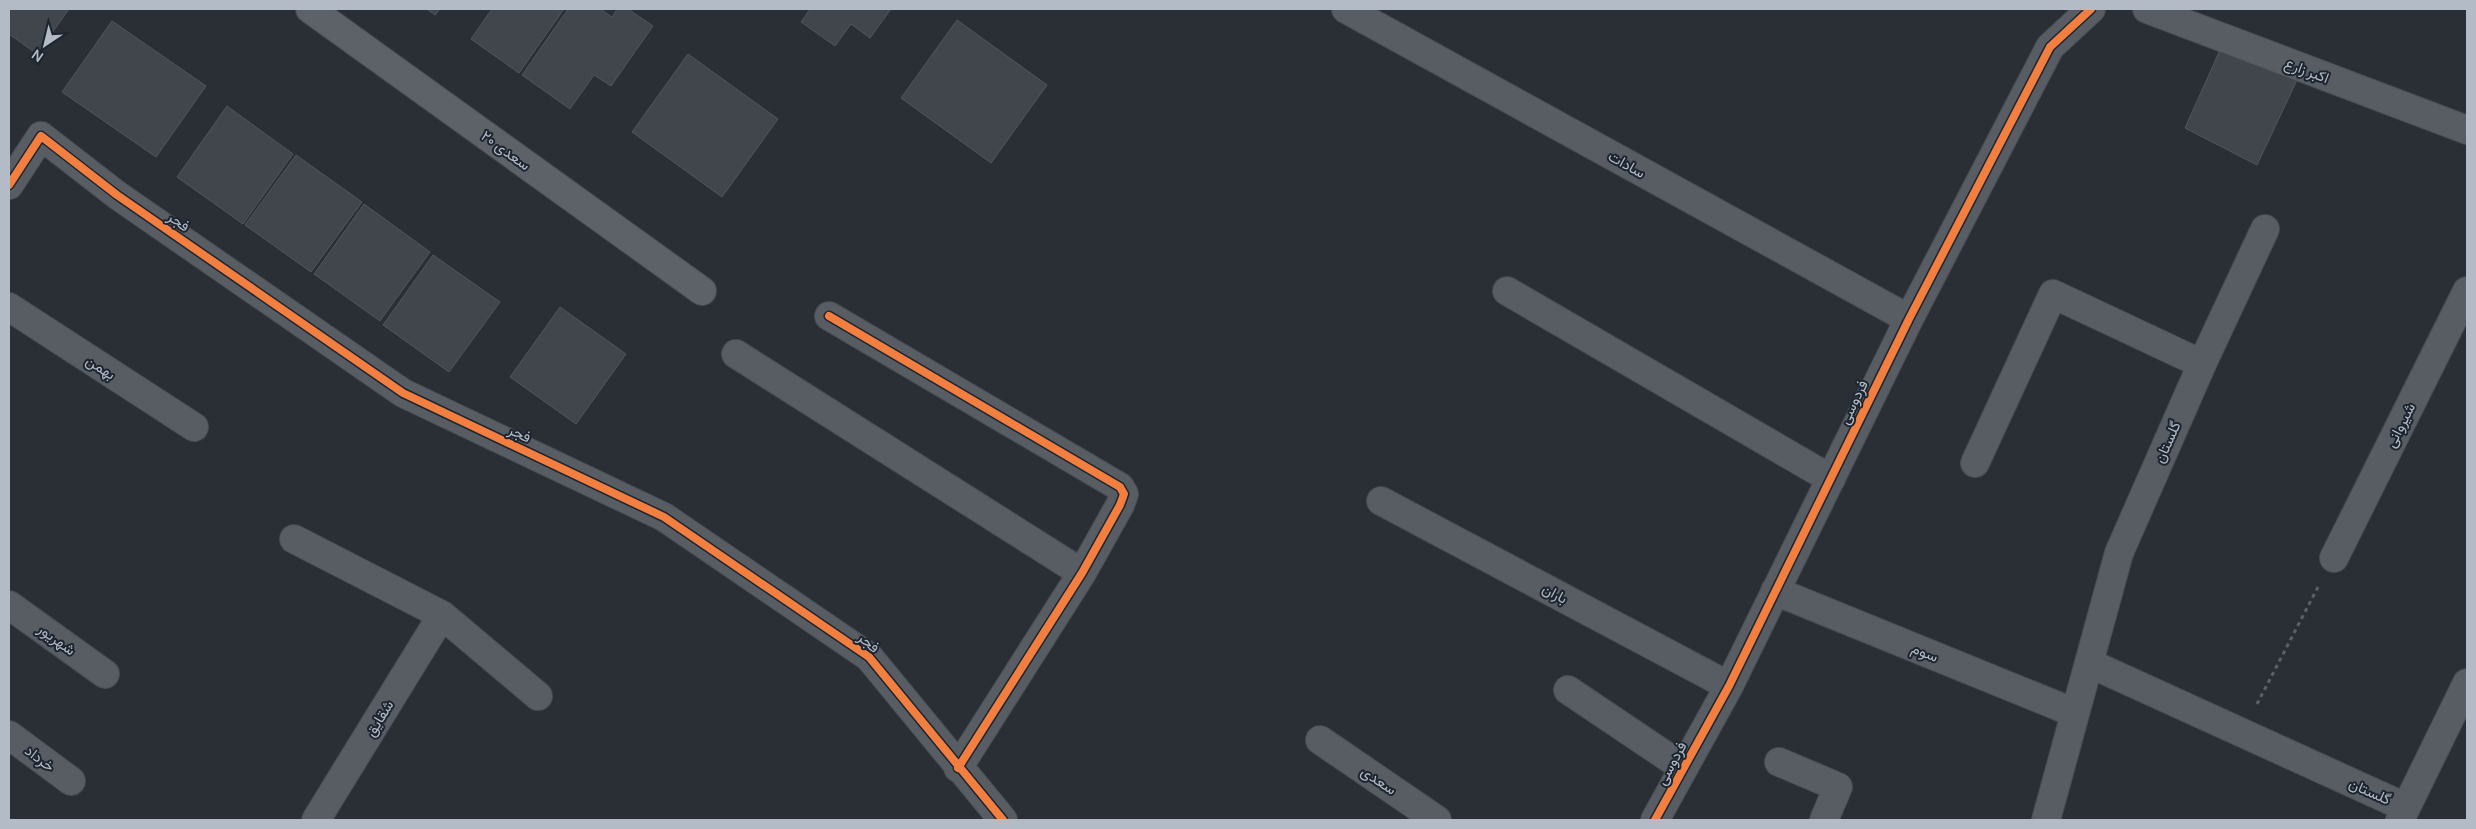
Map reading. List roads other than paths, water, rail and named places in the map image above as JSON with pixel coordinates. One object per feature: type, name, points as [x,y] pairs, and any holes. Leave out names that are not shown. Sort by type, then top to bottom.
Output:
[{"type":"street","name":"سعدی ۲۰","points":[[310,9],[702,291]]},
{"type":"street","name":"سادات","points":[[1346,9],[1909,319]]},
{"type":"street","name":"فردوسی","points":[[1655,820],[1729,686],[1909,319],[2050,47],[2092,9]]},
{"type":"street","name":"اکبر زارع","points":[[2147,9],[2467,130]]},
{"type":"street","name":"فجر","points":[[9,185],[41,136],[117,195],[403,393],[664,517],[869,658],[958,768],[1003,820]]},
{"type":"street","name":"گلستان","points":[[2046,820],[2119,553],[2202,364],[2266,229]]},
{"type":"street","name":"شیروانی","points":[[2334,558],[2467,291]]},
{"type":"street","points":[[1507,292],[1831,479]]},
{"type":"street","points":[[1975,463],[2053,294],[2202,364]]},
{"type":"street","name":"بهمن","points":[[9,307],[194,427]]},
{"type":"street","points":[[829,316],[1120,487],[1124,494],[1120,505],[1082,573],[958,768]]},
{"type":"street","points":[[736,354],[1082,573]]},
{"type":"street","name":"باران","points":[[1381,501],[1729,686]]},
{"type":"street","points":[[294,539],[442,615],[538,696]]},
{"type":"street","name":"سوم","points":[[1775,591],[2075,713]]},
{"type":"street","name":"شهریور","points":[[9,604],[105,674]]},
{"type":"street","name":"شقایق","points":[[316,820],[442,615]]},
{"type":"street","name":"گلستان","points":[[2089,663],[2242,733],[2403,814]]},
{"type":"street","points":[[1568,690],[1684,768]]},
{"type":"street","points":[[2403,814],[2463,700]]},
{"type":"street","name":"خرداد","points":[[9,735],[71,781]]},
{"type":"street","name":"سعدی","points":[[1320,740],[1437,820]]},
{"type":"street","points":[[1779,762],[1838,787],[1824,820]]}]
